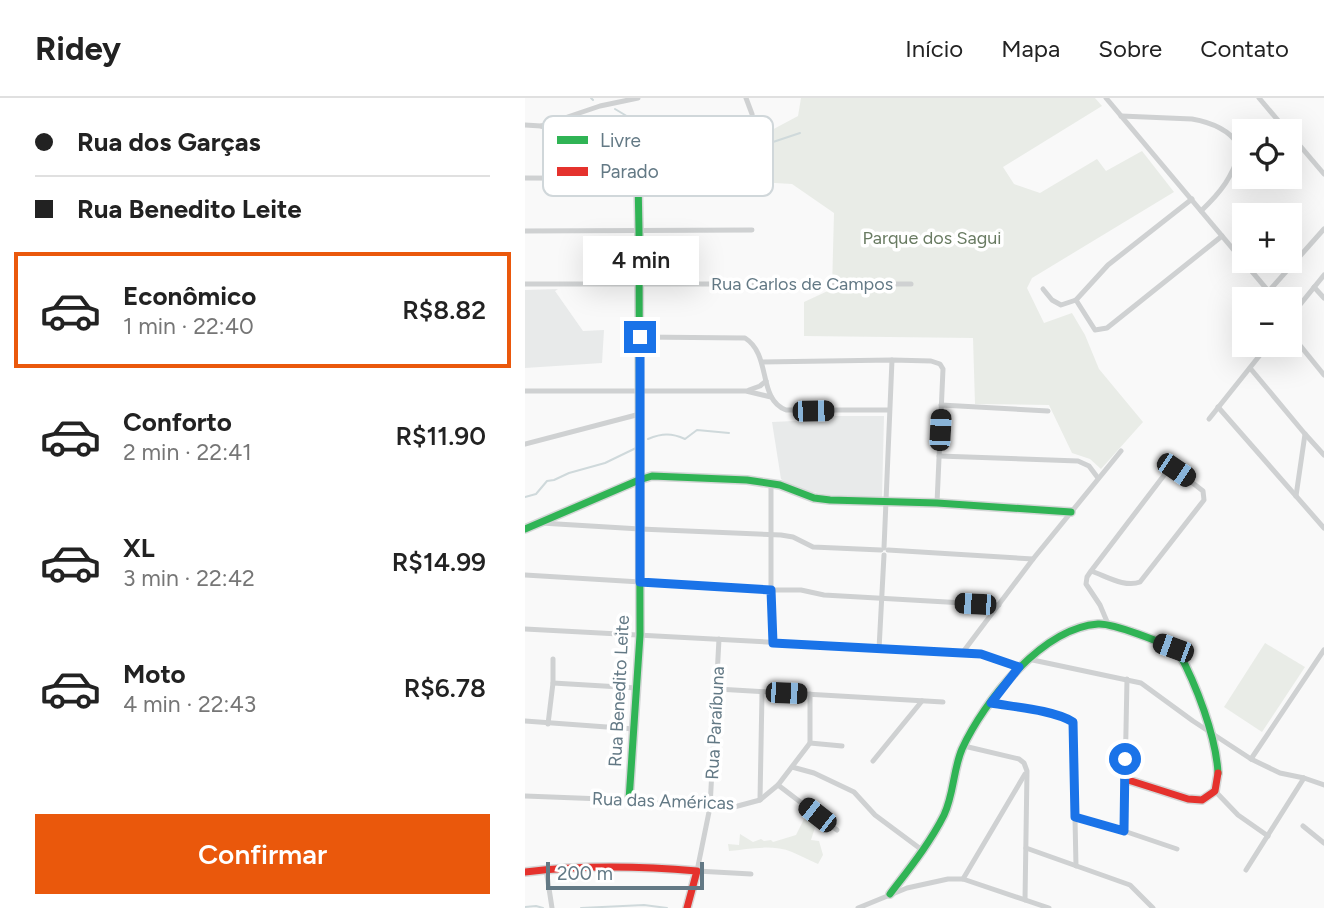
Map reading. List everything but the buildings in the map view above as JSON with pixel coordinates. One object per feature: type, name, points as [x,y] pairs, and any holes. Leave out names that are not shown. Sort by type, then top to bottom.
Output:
[{"type":"street","points":[[570,116],[638,98]]},
{"type":"street","points":[[746,98],[752,114]]},
{"type":"street","points":[[1107,98],[1265,287]]},
{"type":"street","points":[[1259,98],[1277,119]]},
{"type":"street","points":[[1121,116],[1203,121],[1215,125],[1232,138]]},
{"type":"street","points":[[525,125],[541,126]]},
{"type":"street","points":[[1302,148],[1324,174]]},
{"type":"street","points":[[1201,211],[1224,187],[1232,174]]},
{"type":"street","points":[[525,178],[543,178]]},
{"type":"street","name":"Rua Benedito Leite","points":[[629,800],[640,635],[638,196]]},
{"type":"street","points":[[1043,289],[1052,300],[1061,305],[1076,300],[1108,265],[1192,199]]},
{"type":"street","points":[[1280,287],[1324,229]]},
{"type":"street","points":[[525,231],[752,230]]},
{"type":"street","points":[[1076,300],[1094,329],[1101,330],[1114,324],[1222,236]]},
{"type":"street","points":[[1302,300],[1324,275]]},
{"type":"street","name":"Rua Carlos de Campos","points":[[525,284],[911,284]]},
{"type":"street","points":[[1314,287],[1324,298]]},
{"type":"street","points":[[640,337],[745,338],[762,362],[771,397],[780,408],[791,411],[889,410]]},
{"type":"street","points":[[1302,348],[1324,375]]},
{"type":"street","points":[[1209,419],[1259,357]]},
{"type":"street","points":[[762,362],[892,360],[940,363],[943,369],[937,503]]},
{"type":"street","points":[[879,649],[892,360]]},
{"type":"street","points":[[1250,368],[1324,455]]},
{"type":"street","points":[[746,391],[766,381]]},
{"type":"street","points":[[525,391],[746,391],[771,397]]},
{"type":"street","points":[[941,405],[1048,411]]},
{"type":"street","points":[[1218,407],[1324,528]]},
{"type":"street","points":[[525,444],[641,414]]},
{"type":"street","points":[[1296,496],[1305,434]]},
{"type":"street","points":[[963,652],[1033,559],[1121,450]]},
{"type":"street","points":[[939,456],[1078,461],[1089,466],[1097,478]]},
{"type":"street","points":[[1091,571],[1132,585],[1140,582],[1204,500],[1203,491],[1176,470],[1168,470],[1091,571],[1086,584],[1100,605],[1108,624]]},
{"type":"street","points":[[525,529],[652,476],[771,483],[816,499],[937,503],[1071,512]]},
{"type":"street","points":[[771,483],[773,643]]},
{"type":"street","points":[[541,523],[771,535],[793,537],[813,547],[1033,559]]},
{"type":"street","points":[[525,575],[801,590],[824,595],[999,605]]},
{"type":"street","points":[[890,894],[934,832],[950,802],[959,756],[970,733],[991,703],[1028,659],[1051,643],[1092,625],[1108,624],[1178,651],[1211,733],[1219,763],[1219,779],[1215,791],[1196,801],[1125,779]]},
{"type":"street","points":[[525,629],[963,652],[988,656],[1019,667]]},
{"type":"street","name":"Rua Paraíbuna","points":[[697,871],[710,807],[719,639]]},
{"type":"street","points":[[1251,759],[1324,650]]},
{"type":"street","points":[[548,724],[553,659]]},
{"type":"street","points":[[1028,659],[1127,679],[1147,686],[1251,759],[1280,772],[1324,785]]},
{"type":"street","points":[[1124,831],[1127,679]]},
{"type":"street","points":[[552,683],[637,688]]},
{"type":"street","points":[[716,689],[943,702]]},
{"type":"street","points":[[760,800],[762,692]]},
{"type":"street","points":[[810,694],[810,743],[842,746]]},
{"type":"street","points":[[873,761],[922,701]]},
{"type":"street","points":[[991,703],[1048,713],[1073,722],[1076,866]]},
{"type":"street","points":[[1189,717],[1193,719],[1200,715],[1201,708]]},
{"type":"street","points":[[525,721],[634,729]]},
{"type":"street","name":"Rua das Américas","points":[[525,796],[734,807],[760,800],[778,785],[810,743]]},
{"type":"street","points":[[964,746],[1019,759],[1024,763],[1027,771],[1025,900]]},
{"type":"street","points":[[792,766],[854,792],[875,815],[922,850]]},
{"type":"street","points":[[963,879],[1027,771]]},
{"type":"street","points":[[1245,870],[1304,778]]},
{"type":"street","points":[[778,785],[837,831]]},
{"type":"street","points":[[1215,791],[1238,815],[1268,836]]},
{"type":"street","points":[[1075,817],[1177,849]]},
{"type":"street","points":[[1303,826],[1324,843]]},
{"type":"street","points":[[1026,848],[1130,885],[1153,908]]},
{"type":"street","points":[[525,872],[629,866],[751,874]]},
{"type":"street","points":[[546,869],[552,908]]},
{"type":"street","points":[[687,908],[697,871]]},
{"type":"street","points":[[858,908],[907,888],[948,879],[963,879],[1049,908]]},
{"type":"street","points":[[1140,908],[1147,901]]},
{"type":"shaded area","points":[[558,289],[555,291],[583,331],[604,330],[602,363],[525,368],[525,290]]},
{"type":"shaded area","points":[[817,416],[884,416],[882,497],[828,495],[797,489],[781,479],[772,422],[815,420]]},
{"type":"green space","name":"Parque dos Sagui","points":[[801,98],[1095,98],[1102,106],[1003,167],[1014,184],[1040,193],[1097,159],[1106,171],[1142,151],[1174,192],[1032,278],[1027,288],[1044,323],[1072,313],[1085,335],[1099,369],[1143,422],[1101,469],[1090,459],[1072,453],[1049,405],[975,404],[973,338],[804,336],[804,302],[832,289],[834,213],[792,184],[773,183],[773,129],[798,116]]},
{"type":"green space","points":[[1265,643],[1305,667],[1262,732],[1224,707]]},
{"type":"green space","points":[[805,817],[817,821],[811,840],[819,841],[823,855],[818,864],[777,848],[729,851],[728,844],[739,845],[740,834],[753,842],[761,839],[773,842],[796,835]]},
{"type":"waterway","points":[[615,109],[627,116]]},
{"type":"waterway","points":[[773,142],[800,133]]},
{"type":"waterway","points":[[648,439],[667,434],[685,439],[697,430],[729,433]]},
{"type":"waterway","points":[[525,497],[536,494],[547,481],[605,463],[636,448]]},
{"type":"waterway","points":[[581,908],[644,905],[667,908]]},
{"type":"waterway","points":[[525,907],[543,908]]},
{"type":"traffic: fast","points":[[629,800],[640,635],[638,196]]},
{"type":"traffic: fast","points":[[525,529],[652,476],[747,480],[780,485],[814,498],[830,500],[937,503],[1071,512]]},
{"type":"traffic: fast","points":[[890,894],[926,846],[944,815],[962,749],[985,710],[1000,689],[1036,653],[1056,638],[1077,629],[1098,624],[1115,627],[1178,651],[1204,710],[1218,773]]},
{"type":"traffic: jam","points":[[1125,779],[1188,799],[1202,800],[1215,791],[1218,773]]},
{"type":"traffic: jam","points":[[525,872],[611,867],[697,871],[687,908]]},
{"type":"route","points":[[640,337],[640,582],[771,590],[773,643],[963,652],[981,654],[1019,667],[991,703],[1048,713],[1073,722],[1075,817],[1124,831],[1125,759]]}]
